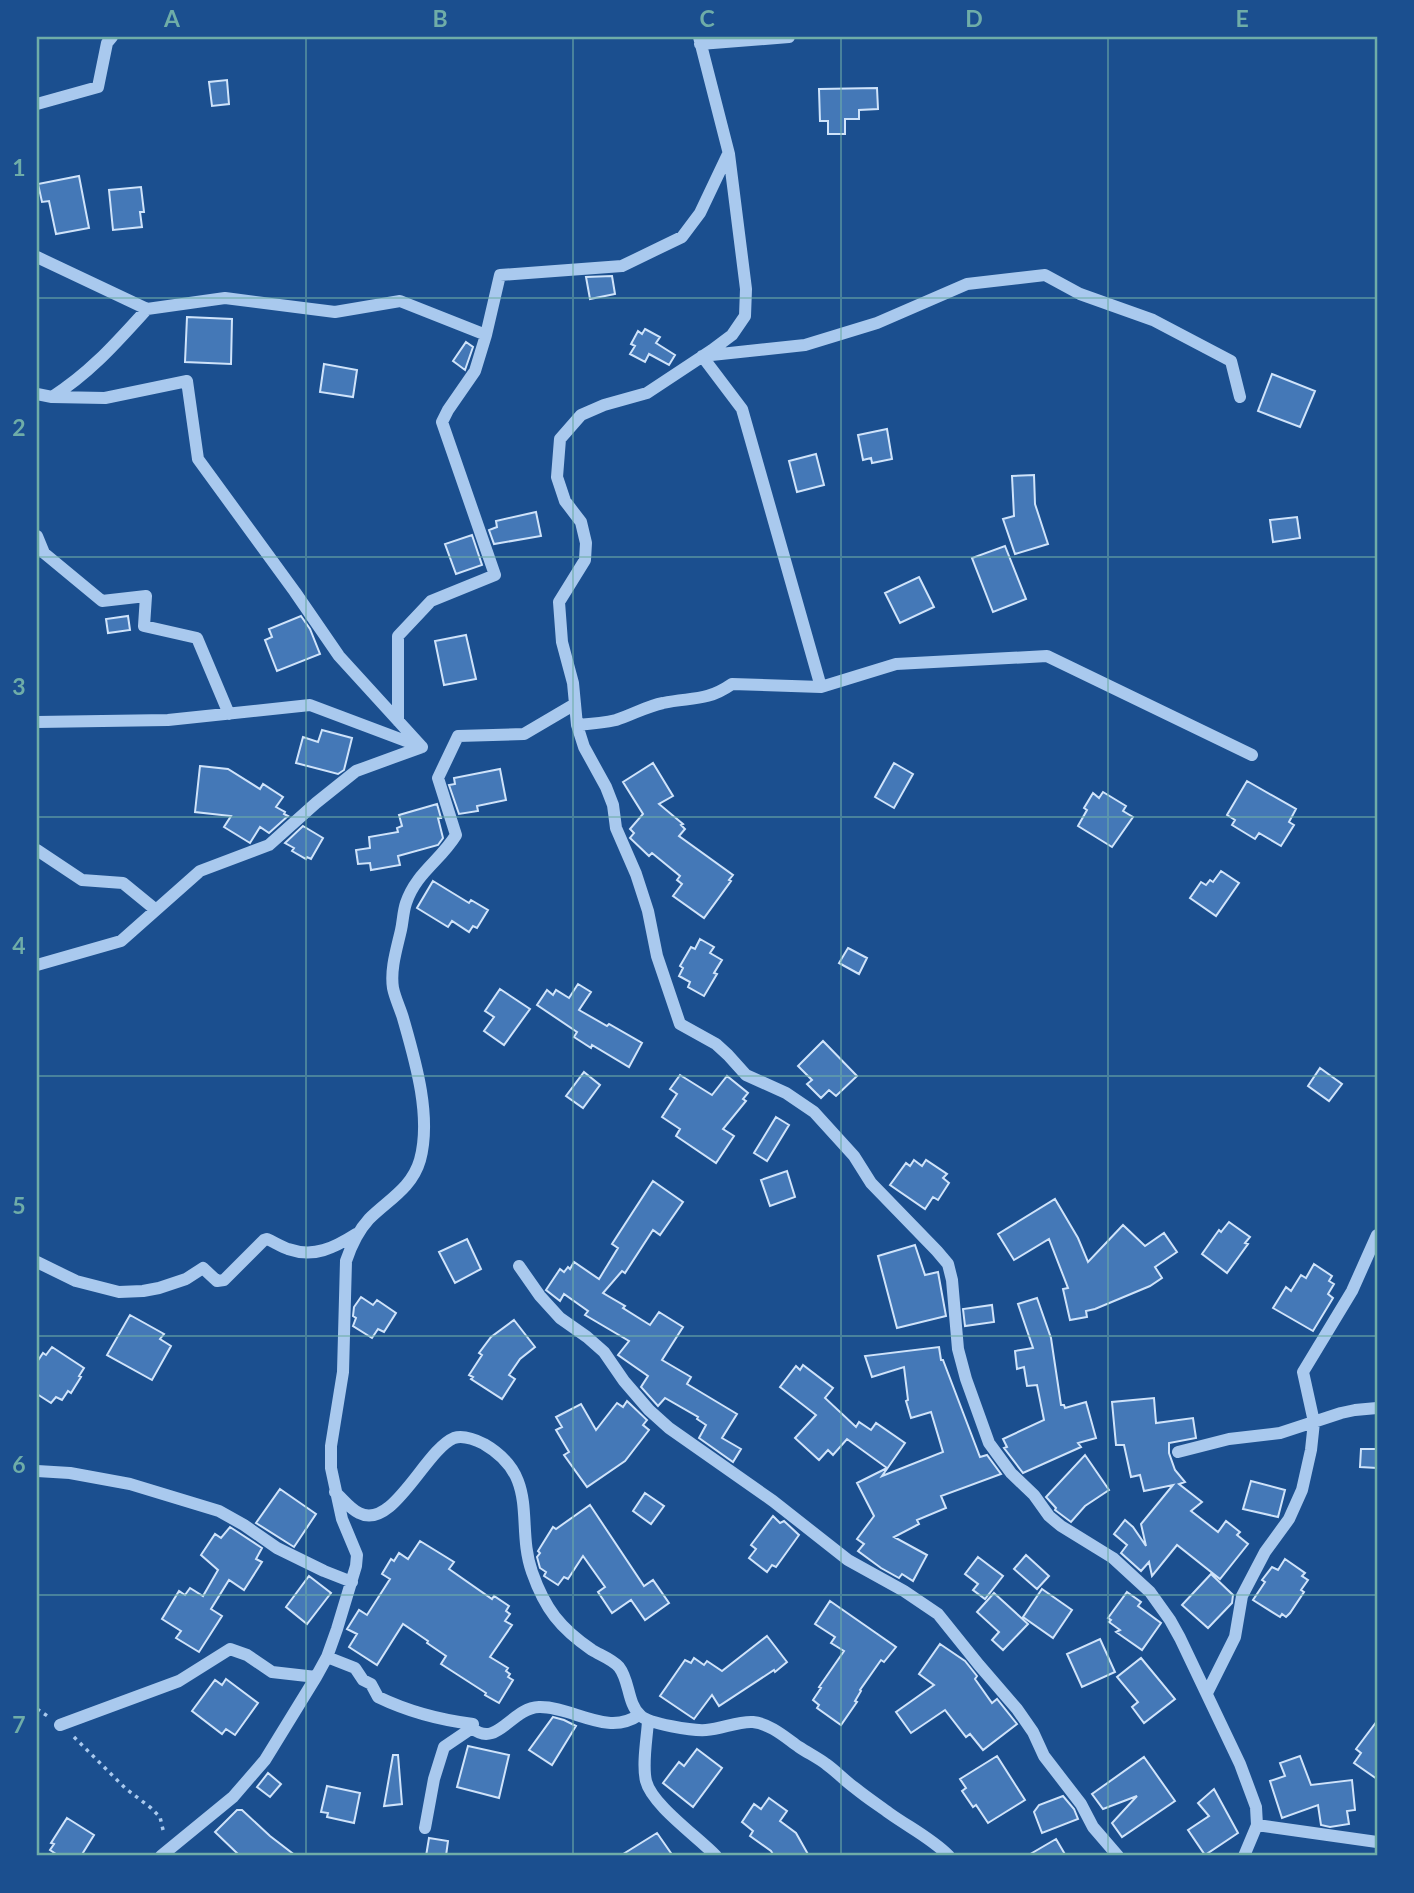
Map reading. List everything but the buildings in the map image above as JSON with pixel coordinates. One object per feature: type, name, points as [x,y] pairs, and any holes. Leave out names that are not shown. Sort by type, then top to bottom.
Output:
[{"type":"street","points":[[37,104],[98,87],[107,43],[112,37]]},
{"type":"street","points":[[789,37],[699,40],[729,154],[746,289],[745,316],[732,335],[647,393],[604,405],[581,415],[560,439],[557,477],[565,501],[581,522],[586,543],[585,559],[559,602],[562,642],[573,683],[577,725],[584,747],[606,786],[613,806],[616,828],[636,874],[648,911],[657,956],[680,1024],[716,1044],[746,1075],[786,1093],[814,1112],[854,1156],[871,1183],[948,1264],[952,1280],[958,1349],[966,1380],[989,1443],[1012,1474],[1055,1521],[1073,1535],[1113,1558],[1150,1592],[1170,1620],[1249,1784],[1256,1807],[1257,1825],[1244,1856]]},
{"type":"street","points":[[398,721],[398,636],[430,601],[495,575],[442,422],[475,371],[500,275],[622,266],[682,237],[700,214],[729,154]]},
{"type":"street","points":[[37,257],[147,309],[225,298],[335,312],[400,301],[486,335]]},
{"type":"street","points":[[702,356],[805,345],[877,323],[967,284],[1045,275],[1080,294],[1153,320],[1231,361],[1240,397]]},
{"type":"street","points":[[52,397],[75,382],[111,349],[147,309]]},
{"type":"street","points":[[702,356],[743,409],[821,687]]},
{"type":"street","points":[[37,394],[52,397],[105,398],[187,381],[198,459],[339,656],[422,747]]},
{"type":"street","points":[[37,536],[44,553],[102,601],[146,596],[144,625],[197,638],[229,714]]},
{"type":"street","points":[[577,725],[614,720],[663,703],[695,700],[720,692],[732,684],[821,687],[896,664],[1047,656],[1252,755]]},
{"type":"street","points":[[165,1853],[233,1797],[265,1760],[327,1657],[352,1582],[357,1555],[342,1519],[331,1468],[331,1446],[343,1372],[346,1261],[351,1246],[367,1221],[402,1191],[413,1176],[420,1159],[423,1108],[412,1052],[393,987],[393,972],[406,903],[416,881],[425,869],[439,858],[456,835],[438,778],[458,736],[524,734],[575,704]]},
{"type":"street","points":[[37,722],[168,720],[310,705],[422,747]]},
{"type":"street","points":[[37,965],[121,941],[200,872],[270,845],[356,771],[422,747]]},
{"type":"street","points":[[37,850],[82,880],[123,883],[156,910]]},
{"type":"street","points":[[37,1262],[76,1281],[119,1292],[143,1291],[186,1279],[203,1268],[217,1281],[224,1280],[267,1239],[291,1250],[310,1253],[323,1252],[360,1232]]},
{"type":"street","points":[[1206,1693],[1235,1637],[1242,1596],[1265,1552],[1289,1519],[1302,1490],[1310,1458],[1314,1422],[1303,1372],[1352,1292],[1377,1235]]},
{"type":"street","points":[[519,1266],[560,1318],[587,1336],[604,1352],[624,1381],[669,1428],[773,1501],[848,1560],[904,1591],[938,1614],[1017,1709],[1033,1732],[1044,1756],[1081,1804],[1093,1827],[1118,1856]]},
{"type":"street","points":[[1178,1452],[1229,1439],[1280,1433],[1355,1410],[1377,1408]]},
{"type":"street","points":[[335,1492],[359,1513],[379,1514],[403,1494],[430,1457],[454,1438],[464,1437],[483,1444],[501,1457],[513,1472],[523,1495],[526,1544],[531,1570],[553,1616],[568,1633],[618,1667],[625,1679],[631,1701],[644,1718],[646,1782],[662,1807],[716,1856]]},
{"type":"street","points":[[37,1471],[130,1484],[219,1511],[244,1524],[277,1548],[352,1582]]},
{"type":"street","points":[[60,1725],[179,1681],[230,1649],[247,1655],[272,1672],[316,1677]]},
{"type":"street","points":[[327,1657],[355,1668],[363,1680],[371,1684],[377,1698],[402,1709],[458,1723],[473,1724],[472,1728],[485,1735],[496,1732],[517,1714],[540,1707],[608,1723],[644,1718],[706,1730],[752,1722],[768,1726],[937,1844],[949,1856]]},
{"type":"street","points":[[425,1828],[434,1779],[444,1748],[472,1728]]},
{"type":"street","points":[[1257,1825],[1377,1842]]},
{"type":"path","points":[[37,1709],[60,1725],[125,1788],[160,1817],[165,1853]]}]
